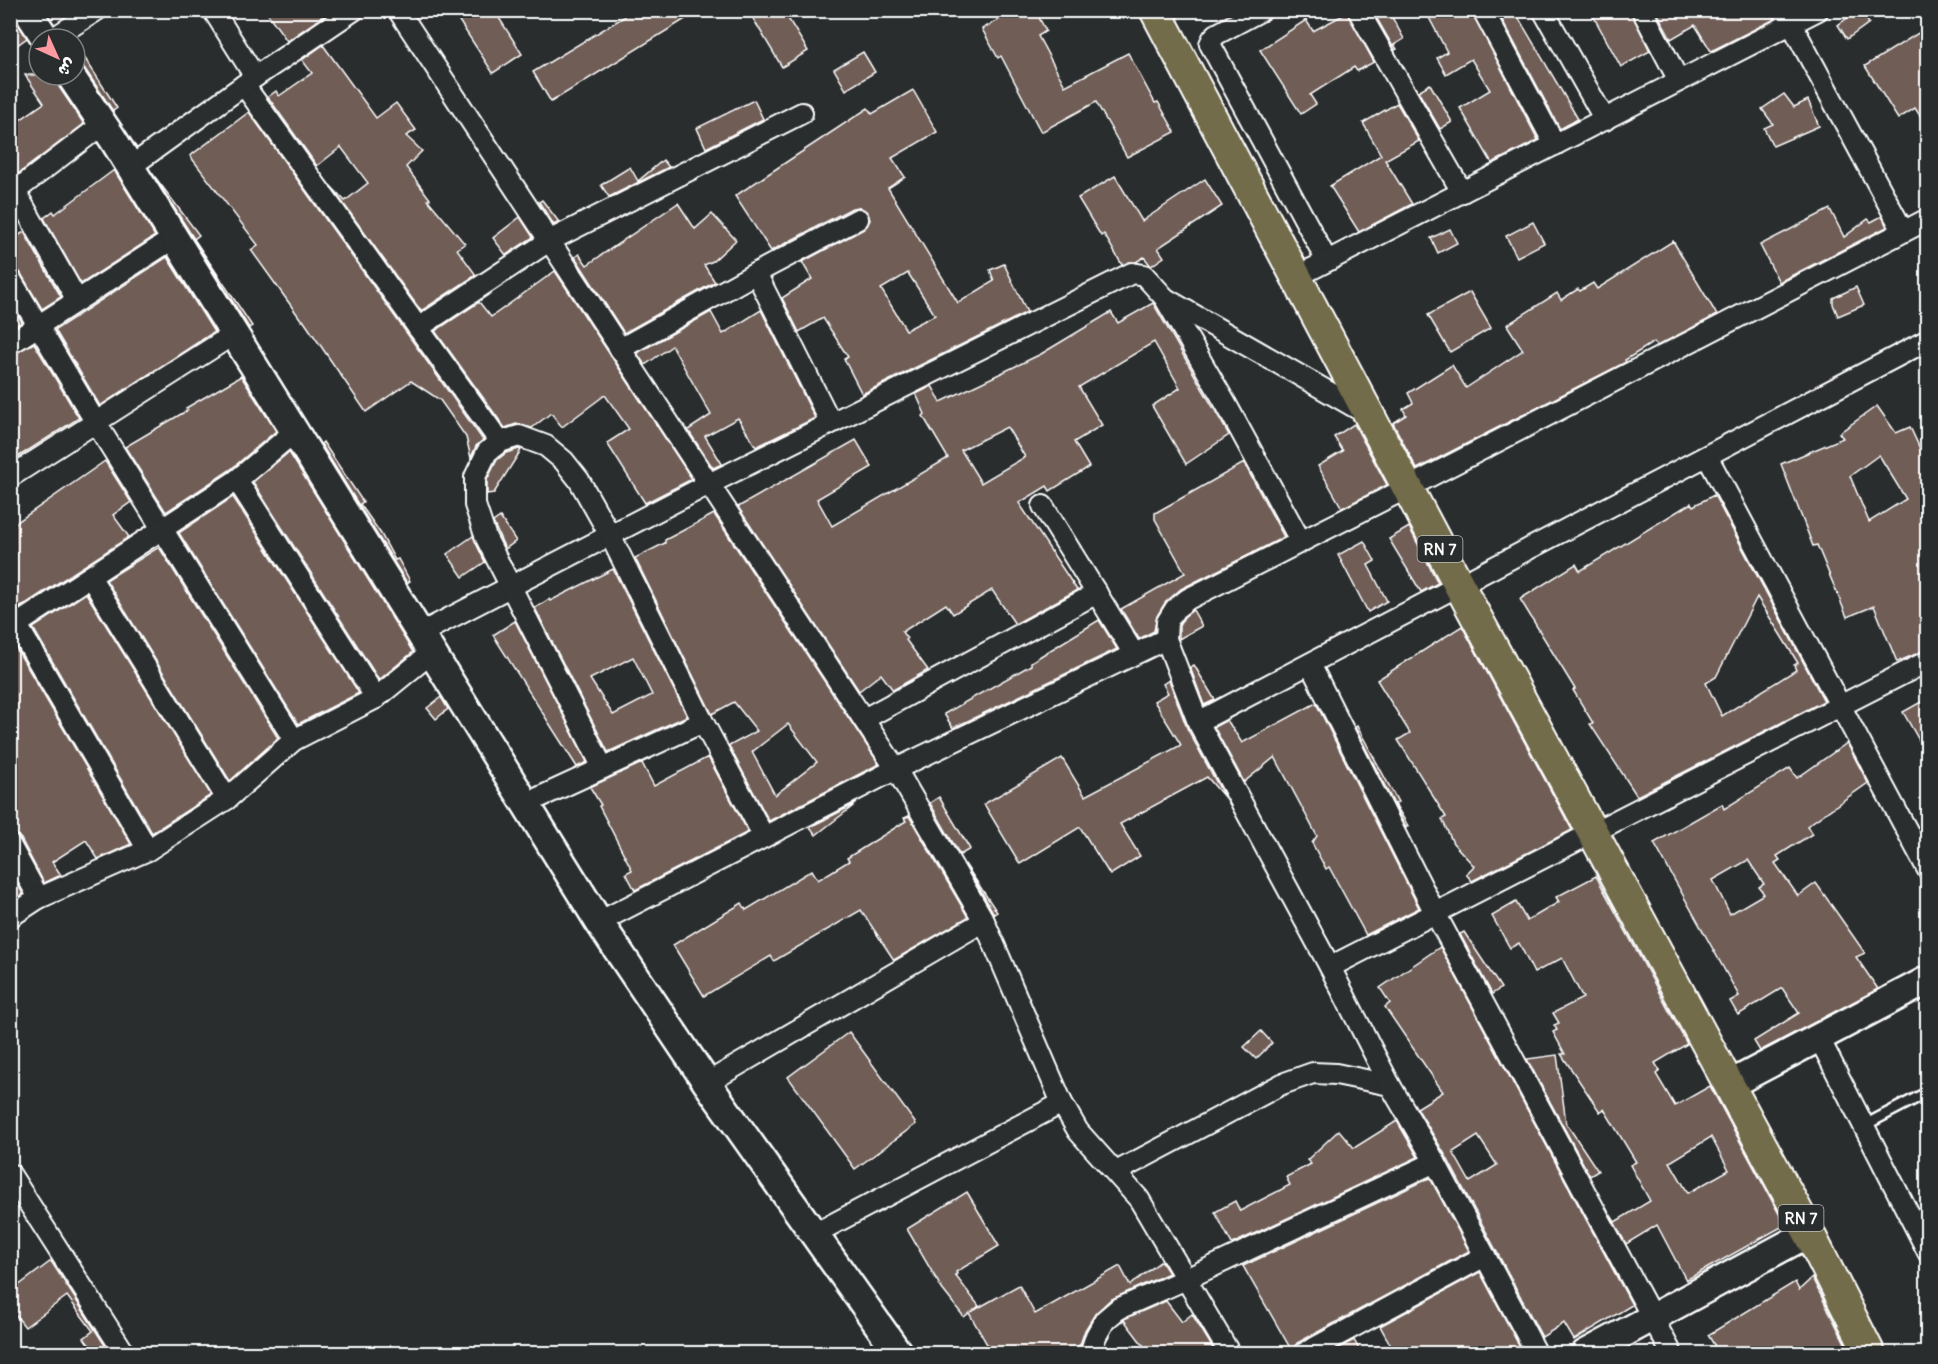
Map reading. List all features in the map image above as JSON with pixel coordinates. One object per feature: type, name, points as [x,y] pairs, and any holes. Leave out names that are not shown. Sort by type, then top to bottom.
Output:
[{"type":"main road","name":"RN 7","points":[[1155,10],[1592,834],[1809,1233],[1870,1353]]},
{"type":"street","points":[[27,10],[38,27]]},
{"type":"street","points":[[71,27],[97,10]]},
{"type":"street","points":[[213,10],[249,81],[418,328],[500,442]]},
{"type":"street","points":[[130,167],[249,81],[354,10]]},
{"type":"street","points":[[398,10],[896,769],[984,921],[1062,1103],[1078,1131],[1139,1199],[1230,1353]]},
{"type":"street","points":[[1262,10],[1217,34],[1210,44],[1327,261]]},
{"type":"street","points":[[1358,10],[1462,192]]},
{"type":"street","points":[[1483,10],[1555,145]]},
{"type":"street","points":[[1543,10],[1605,120]]},
{"type":"street","points":[[1642,10],[1679,81]]},
{"type":"street","points":[[1296,277],[1679,81],[1788,17],[1818,10]]},
{"type":"street","points":[[1788,17],[1903,231]]},
{"type":"street","points":[[78,87],[599,922],[707,1083],[896,1352]]},
{"type":"street","points":[[418,328],[549,241],[802,113]]},
{"type":"street","points":[[77,300],[13,193],[103,124]]},
{"type":"street","points":[[621,349],[858,219]]},
{"type":"street","points":[[1537,1353],[1435,1162],[1390,1085],[1330,967],[1198,722],[1166,639],[1167,622],[1175,609],[1188,599],[1928,219]]},
{"type":"street","points":[[10,344],[174,238]]},
{"type":"street","points":[[756,273],[831,423]]},
{"type":"street","points":[[10,917],[39,897],[148,850],[227,799],[294,740],[376,698],[425,643],[511,586],[709,484],[1132,273],[1144,275],[1164,297],[1226,404],[1301,542]]},
{"type":"street","points":[[10,278],[96,423],[294,740]]},
{"type":"street","points":[[1164,297],[1369,415]]},
{"type":"street","points":[[10,477],[234,334]]},
{"type":"street","points":[[1198,722],[1928,340]]},
{"type":"street","points":[[148,850],[14,627],[237,480],[294,432]]},
{"type":"street","points":[[603,768],[486,538],[475,505],[475,477],[487,453],[500,442],[519,436],[546,446],[564,461],[579,480],[610,535],[703,722],[764,837]]},
{"type":"street","points":[[1707,456],[1928,870]]},
{"type":"street","points":[[237,480],[376,698]]},
{"type":"street","points":[[1043,506],[1134,654]]},
{"type":"street","points":[[91,578],[227,799]]},
{"type":"street","points":[[864,719],[1097,593]]},
{"type":"street","points":[[599,922],[896,769],[1166,639]]},
{"type":"street","points":[[1330,967],[1928,661]]},
{"type":"street","points":[[1310,664],[1435,913],[1672,1353]]},
{"type":"street","points":[[525,804],[703,722]]},
{"type":"street","points":[[10,845],[39,897]]},
{"type":"street","points":[[707,1083],[984,921]]},
{"type":"street","points":[[1729,1085],[1928,980]]},
{"type":"street","points":[[1819,1038],[1928,1252]]},
{"type":"street","points":[[1116,1172],[1282,1084],[1313,1073],[1336,1074],[1390,1085]]},
{"type":"street","points":[[814,1234],[1062,1103]]},
{"type":"street","points":[[1091,1353],[1096,1336],[1106,1320],[1118,1309],[1435,1162]]},
{"type":"street","points":[[10,1174],[125,1353]]},
{"type":"street","points":[[1585,1353],[1809,1233]]},
{"type":"street","points":[[1303,1353],[1485,1256]]},
{"type":"lane","points":[[1863,1126],[1928,1092]]},
{"type":"building","points":[[10,10],[27,38],[10,50]]},
{"type":"building","points":[[265,10],[332,10],[287,41]]},
{"type":"building","points":[[452,10],[494,10],[522,54],[493,73]]},
{"type":"building","points":[[621,10],[700,10],[551,102],[533,72],[624,17]]},
{"type":"building","points":[[748,10],[783,10],[808,51],[782,67]]},
{"type":"building","points":[[1016,10],[1035,10],[1046,31],[1038,36],[1065,86],[1128,53],[1155,103],[1158,102],[1175,132],[1127,157],[1096,102],[1041,132],[1001,56],[998,58],[982,29]]},
{"type":"building","points":[[1372,10],[1388,10],[1404,39],[1394,45],[1397,49],[1395,50]]},
{"type":"building","points":[[1425,10],[1471,10],[1538,140],[1492,163],[1460,108],[1490,90],[1471,59],[1446,74],[1437,58],[1447,52]]},
{"type":"building","points":[[1497,10],[1514,10],[1578,119],[1560,129]]},
{"type":"building","points":[[1590,10],[1630,10],[1650,51],[1621,67]]},
{"type":"building","points":[[1656,10],[1772,10],[1775,19],[1711,51],[1695,25],[1671,39]]},
{"type":"building","points":[[1858,10],[1869,23],[1847,39],[1838,25]]},
{"type":"building","points":[[1347,13],[1374,62],[1357,71],[1354,67],[1310,95],[1316,104],[1301,114],[1260,50],[1306,20],[1313,31]]},
{"type":"building","points":[[1928,27],[1928,128],[1915,108],[1898,119],[1865,66]]},
{"type":"building","points":[[323,45],[376,118],[396,103],[416,130],[406,136],[422,151],[406,167],[430,199],[428,200],[465,244],[457,249],[476,275],[421,311],[330,185],[345,201],[368,183],[341,147],[317,166],[268,97],[276,91],[279,96],[312,73],[302,60]]},
{"type":"building","points":[[863,52],[875,72],[846,90],[834,69]]},
{"type":"building","points":[[87,62],[117,108],[113,111],[87,72]]},
{"type":"building","points":[[1430,84],[1452,122],[1440,129],[1418,91]]},
{"type":"building","points":[[33,87],[59,87],[84,124],[10,180],[10,127],[44,103]]},
{"type":"building","points":[[913,90],[937,132],[892,158],[905,177],[888,188],[958,303],[994,281],[990,270],[1004,264],[1027,312],[862,394],[844,359],[848,357],[823,318],[799,332],[782,298],[812,279],[802,262],[864,229],[870,220],[868,213],[859,207],[852,208],[771,251],[735,196],[868,108],[872,114]],"holes":[[[908,273],[935,315],[906,330],[881,289]]]},
{"type":"building","points":[[1784,94],[1794,107],[1808,100],[1819,126],[1773,146],[1764,128],[1773,124],[1762,109]]},
{"type":"building","points":[[754,100],[763,119],[706,148],[697,128]]},
{"type":"building","points":[[1397,103],[1419,141],[1385,160],[1412,204],[1359,232],[1330,186],[1381,155],[1363,123]]},
{"type":"building","points":[[249,112],[483,440],[476,446],[471,458],[466,437],[440,400],[411,381],[366,412],[303,320],[251,250],[258,245],[190,156]]},
{"type":"building","points":[[663,160],[669,167],[609,197],[601,185],[630,167],[638,181]]},
{"type":"building","points":[[114,170],[155,236],[81,284],[44,218],[53,211],[55,214]]},
{"type":"building","points":[[152,173],[199,235],[194,239]]},
{"type":"building","points":[[1115,176],[1142,221],[1205,179],[1222,206],[1158,248],[1164,257],[1151,266],[1144,257],[1136,262],[1122,265],[1104,234],[1101,236],[1078,198]]},
{"type":"building","points":[[542,200],[559,222],[554,225],[539,202]]},
{"type":"building","points":[[678,203],[695,229],[712,214],[736,240],[713,261],[704,265],[715,282],[624,333],[575,257],[579,254],[587,265]]},
{"type":"building","points":[[1830,209],[1844,237],[1868,219],[1871,222],[1882,216],[1887,227],[1779,282],[1760,245]]},
{"type":"building","points":[[520,217],[533,237],[506,255],[493,238]]},
{"type":"building","points":[[1533,222],[1544,243],[1517,257],[1506,236]]},
{"type":"building","points":[[1450,229],[1457,243],[1438,253],[1431,238]]},
{"type":"building","points":[[24,232],[61,297],[42,309],[20,272],[10,266],[10,241]]},
{"type":"building","points":[[194,239],[252,326],[249,328]]},
{"type":"building","points":[[1673,241],[1717,315],[1657,346],[1654,342],[1625,360],[1626,362],[1417,469],[1393,423],[1406,415],[1403,409],[1413,403],[1408,393],[1452,365],[1466,388],[1523,350],[1507,325],[1557,293],[1561,300],[1593,283],[1597,289]]},
{"type":"building","points":[[167,257],[214,332],[100,406],[55,330]]},
{"type":"building","points":[[555,271],[692,479],[645,503],[607,443],[629,429],[605,395],[562,427],[551,413],[532,428],[516,424],[505,428],[435,331],[479,302],[491,317]]},
{"type":"building","points":[[1856,287],[1864,305],[1838,316],[1833,298]]},
{"type":"building","points":[[1470,292],[1491,328],[1450,352],[1428,315]]},
{"type":"building","points":[[10,302],[22,322],[10,329]]},
{"type":"building","points":[[1153,303],[1229,435],[1186,464],[1152,406],[1180,388],[1154,342],[1079,387],[1102,425],[1074,442],[1089,467],[1050,491],[1047,486],[1019,503],[1077,590],[1015,624],[992,590],[953,614],[946,604],[902,632],[928,670],[893,690],[881,674],[859,691],[738,507],[856,440],[872,467],[817,499],[832,526],[948,458],[923,416],[925,414],[916,394],[932,386],[941,402],[1041,354],[1111,312],[1118,323]],"holes":[[[1007,427],[1025,457],[981,483],[961,450]]]},
{"type":"building","points":[[761,310],[815,418],[756,447],[738,418],[705,436],[722,464],[713,468],[688,430],[711,415],[672,346],[645,365],[637,353],[711,312],[723,334]]},
{"type":"building","points":[[34,343],[79,418],[10,462],[10,356]]},
{"type":"building","points":[[241,376],[276,431],[230,470],[166,512],[125,447]]},
{"type":"building","points":[[1877,406],[1896,433],[1910,427],[1928,466],[1928,649],[1897,662],[1874,606],[1847,617],[1817,545],[1813,546],[1781,464],[1843,438],[1839,433]],"holes":[[[1879,455],[1906,499],[1869,522],[1850,476]]]},
{"type":"building","points":[[1354,424],[1387,485],[1342,508],[1318,466],[1343,451],[1334,437]]},
{"type":"building","points":[[323,442],[363,502],[360,504],[381,534],[395,560],[398,559],[410,581],[407,583],[321,444]]},
{"type":"building","points":[[521,450],[494,493],[487,494],[487,480],[497,460],[506,453]]},
{"type":"building","points":[[289,452],[413,652],[379,680],[253,482]]},
{"type":"building","points":[[105,461],[131,502],[113,515],[129,537],[10,614],[10,527]]},
{"type":"building","points":[[1244,463],[1284,537],[1181,589],[1165,603],[1157,616],[1154,631],[1139,639],[1121,609],[1185,573],[1155,519],[1155,513]]},
{"type":"building","points":[[1714,495],[1824,701],[1637,796],[1590,724],[1593,723],[1573,690],[1575,689],[1520,599],[1576,564],[1580,571],[1691,503],[1693,506]],"holes":[[[1757,597],[1798,663],[1794,665],[1796,670],[1722,716],[1706,683],[1716,677]]]},
{"type":"building","points":[[233,497],[359,693],[298,724],[179,533]]},
{"type":"building","points":[[714,514],[879,764],[769,821],[729,746],[757,731],[734,702],[712,714],[635,558],[665,543],[665,540]],"holes":[[[788,724],[817,762],[775,795],[752,752]]]},
{"type":"building","points":[[500,517],[516,541],[505,549],[493,522]]},
{"type":"building","points":[[1409,527],[1438,583],[1421,592],[1389,539]]},
{"type":"building","points":[[473,536],[485,562],[463,577],[447,554]]},
{"type":"building","points":[[1364,541],[1375,561],[1368,565],[1387,601],[1368,612],[1338,555]]},
{"type":"building","points":[[159,547],[278,738],[230,781],[106,580]]},
{"type":"building","points":[[613,569],[687,716],[608,752],[535,608],[549,599],[550,601]],"holes":[[[633,657],[652,695],[613,715],[590,679]]]},
{"type":"building","points":[[86,593],[211,795],[152,833],[33,628]]},
{"type":"building","points":[[1193,610],[1202,626],[1179,639],[1179,626],[1184,617]]},
{"type":"building","points":[[1099,620],[1117,649],[953,728],[944,714],[1031,665],[1031,662]]},
{"type":"building","points":[[515,621],[587,762],[577,767],[493,635]]},
{"type":"building","points":[[1462,626],[1572,830],[1472,881],[1466,874],[1474,866],[1453,843],[1442,819],[1446,817],[1398,740],[1410,733],[1377,680]]},
{"type":"building","points":[[10,641],[131,844],[98,859],[86,840],[52,862],[61,875],[44,883],[21,839],[10,833]]},
{"type":"building","points":[[1194,665],[1215,700],[1204,705],[1190,667]]},
{"type":"building","points":[[1169,680],[1187,728],[1225,798],[1207,777],[1120,824],[1140,856],[1110,875],[1080,827],[1020,864],[984,804],[1062,758],[1085,796],[1181,745],[1154,701],[1168,693],[1163,684]]},
{"type":"building","points":[[441,697],[448,709],[436,719],[427,708]]},
{"type":"building","points":[[1928,698],[1928,756],[1903,712]]},
{"type":"building","points":[[1316,703],[1419,908],[1366,935],[1329,867],[1326,869],[1312,843],[1317,836],[1275,757],[1244,782],[1214,727],[1227,720],[1242,743]]},
{"type":"building","points":[[1357,726],[1398,802],[1395,804],[1408,826],[1406,828],[1355,727]]},
{"type":"building","points":[[1847,743],[1868,783],[1807,826],[1812,834],[1777,856],[1780,860],[1775,863],[1798,896],[1816,883],[1865,953],[1856,957],[1878,989],[1760,1051],[1754,1041],[1799,1013],[1782,988],[1738,1015],[1730,1001],[1739,996],[1654,843],[1722,804],[1724,809],[1790,768],[1797,778]],"holes":[[[1748,860],[1764,884],[1759,887],[1764,894],[1730,914],[1713,880]]]},
{"type":"building","points":[[708,757],[748,832],[635,890],[626,873],[632,870],[590,787],[642,763],[654,786]]},
{"type":"building","points":[[939,797],[970,849],[960,855],[930,803]]},
{"type":"building","points":[[857,803],[816,835],[810,827]]},
{"type":"building","points":[[909,816],[968,917],[894,960],[861,910],[774,961],[771,956],[704,996],[673,945],[742,903],[746,910],[812,870],[818,880],[849,861],[847,858],[906,821],[904,818]]},
{"type":"building","points":[[965,864],[997,912],[994,914]]},
{"type":"building","points":[[10,871],[23,894],[10,902]]},
{"type":"building","points":[[1596,876],[1687,1044],[1655,1063],[1660,1071],[1656,1074],[1675,1106],[1710,1086],[1785,1225],[1686,1280],[1657,1225],[1626,1244],[1610,1214],[1615,1222],[1650,1201],[1630,1165],[1636,1162],[1604,1109],[1600,1112],[1561,1054],[1565,1054],[1553,1032],[1557,1030],[1554,1025],[1559,1023],[1553,1013],[1583,998],[1562,958],[1534,973],[1519,943],[1510,948],[1492,916],[1516,902],[1527,921],[1559,902],[1556,897]],"holes":[[[1711,1137],[1729,1170],[1688,1193],[1670,1162]]]},
{"type":"building","points":[[1464,932],[1501,988],[1492,994],[1460,934]]},
{"type":"building","points":[[1440,947],[1632,1305],[1574,1340],[1564,1323],[1542,1337],[1446,1156],[1417,1108],[1443,1092],[1385,1007],[1390,1003],[1380,988]],"holes":[[[1478,1136],[1497,1165],[1470,1182],[1453,1152]]]},
{"type":"building","points":[[1261,1031],[1272,1043],[1256,1059],[1244,1047]]},
{"type":"building","points":[[849,1032],[916,1124],[855,1169],[788,1077]]},
{"type":"building","points":[[1557,1055],[1566,1123],[1598,1171],[1590,1176],[1527,1059]]},
{"type":"building","points":[[1397,1121],[1418,1157],[1232,1244],[1215,1212],[1235,1201],[1240,1211],[1290,1185],[1286,1177],[1311,1164],[1307,1160],[1339,1130],[1354,1148]]},
{"type":"building","points":[[1430,1178],[1469,1251],[1297,1343],[1292,1351],[1243,1266]]},
{"type":"building","points":[[967,1192],[999,1246],[956,1272],[955,1275],[979,1306],[971,1312],[1019,1285],[1035,1314],[1120,1266],[1130,1285],[1161,1261],[1169,1273],[1110,1300],[1095,1314],[1085,1330],[1080,1345],[1066,1353],[992,1353],[969,1313],[964,1317],[942,1289],[907,1229]]},
{"type":"building","points":[[51,1261],[110,1353],[95,1353],[84,1338],[93,1331],[67,1296],[25,1327],[10,1308],[10,1292]]},
{"type":"building","points":[[1480,1272],[1522,1351],[1518,1353],[1395,1353],[1380,1326]]},
{"type":"building","points":[[1812,1278],[1850,1353],[1719,1353],[1708,1335],[1795,1282],[1799,1290]]},
{"type":"building","points":[[1166,1301],[1182,1322],[1192,1314],[1216,1353],[1149,1353],[1124,1320],[1121,1322],[1124,1319]]},
{"type":"building","points":[[1354,1340],[1361,1353],[1329,1353]]}]
